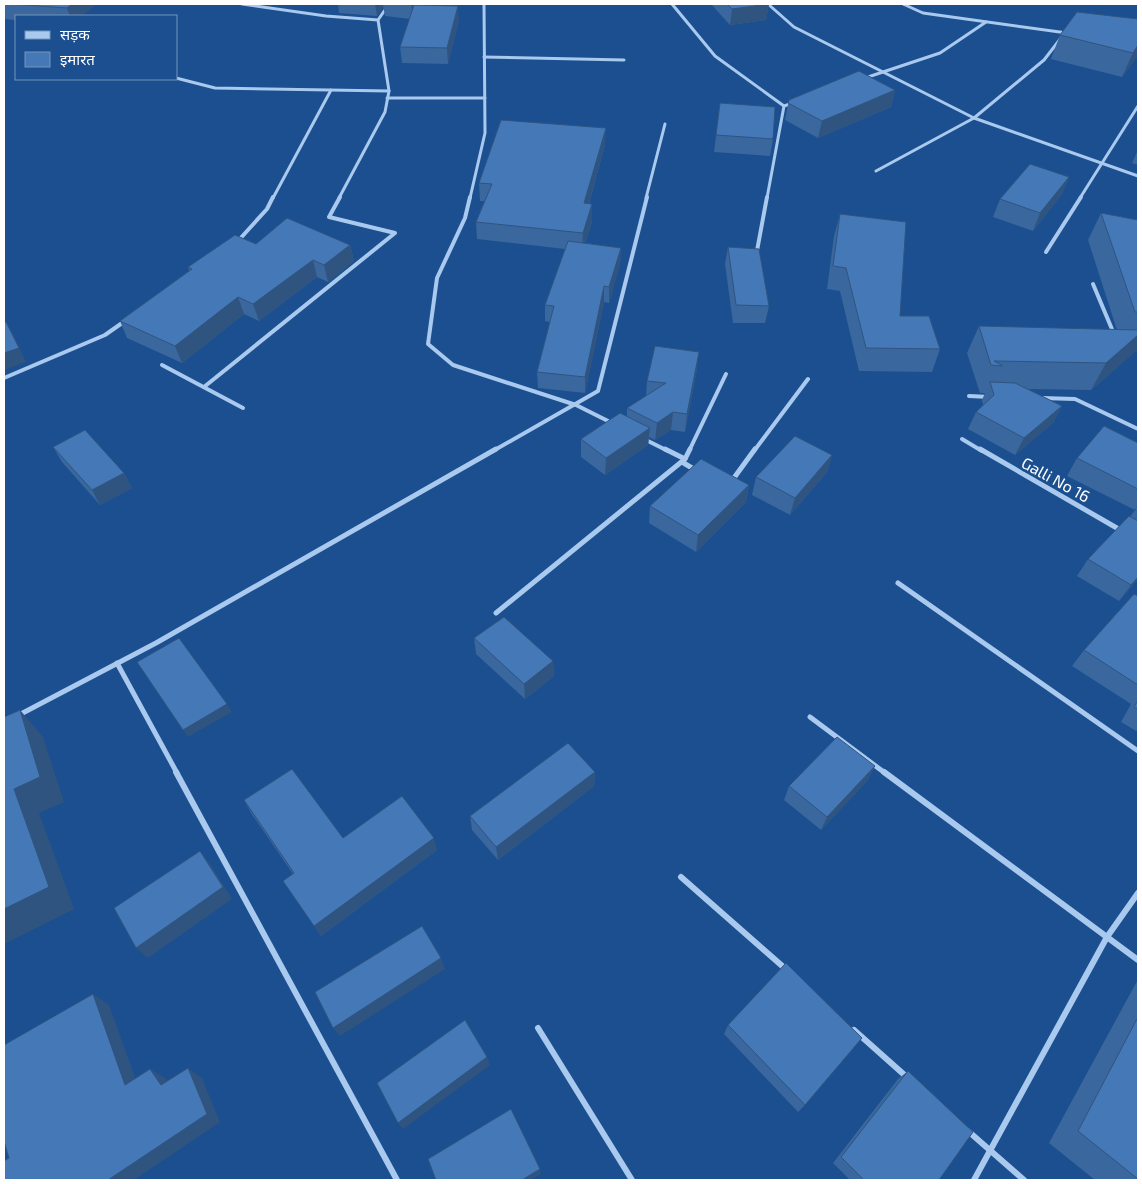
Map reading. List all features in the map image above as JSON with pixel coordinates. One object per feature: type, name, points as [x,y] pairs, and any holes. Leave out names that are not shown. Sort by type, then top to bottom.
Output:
[{"type":"street","points":[[242,4],[326,16],[378,20]]},
{"type":"street","points":[[204,388],[394,233],[329,217],[385,112],[388,91],[378,20],[389,4]]},
{"type":"street","points":[[484,4],[482,143],[465,218],[437,278],[428,344],[453,365],[576,405],[618,426]]},
{"type":"street","points":[[672,4],[716,56],[784,106]]},
{"type":"street","points":[[768,4],[794,27],[974,118],[1099,164],[1138,176]]},
{"type":"street","points":[[903,4],[924,13],[1075,34]]},
{"type":"street","points":[[856,82],[940,53],[986,22]]},
{"type":"street","points":[[876,171],[974,118],[1044,60],[1066,32]]},
{"type":"street","points":[[484,57],[624,60]]},
{"type":"street","points":[[178,79],[215,88],[388,91]]},
{"type":"street","points":[[237,242],[267,209],[331,90]]},
{"type":"street","points":[[387,98],[484,98]]},
{"type":"street","points":[[784,106],[802,100]]},
{"type":"street","points":[[755,261],[784,106]]},
{"type":"street","points":[[1046,252],[1099,164],[1138,106]]},
{"type":"street","points":[[12,718],[116,663],[598,391],[665,124]]},
{"type":"street","points":[[1093,284],[1117,343]]},
{"type":"street","points":[[4,378],[105,334],[129,318]]},
{"type":"street","points":[[162,365],[243,408]]},
{"type":"street","points":[[496,613],[684,461],[726,374]]},
{"type":"street","points":[[725,485],[733,482],[808,379]]},
{"type":"street","points":[[969,396],[998,397]]},
{"type":"street","points":[[1036,398],[1075,399],[1138,430]]},
{"type":"street","points":[[635,434],[684,461],[704,476]]},
{"type":"street","name":"Galli No 16","points":[[962,439],[1130,535]]},
{"type":"street","points":[[898,583],[1138,751]]},
{"type":"street","points":[[116,663],[397,1180]]},
{"type":"street","points":[[810,717],[1138,960]]},
{"type":"street","points":[[682,877],[792,975]]},
{"type":"street","points":[[974,1180],[1107,937],[1138,893]]},
{"type":"street","points":[[850,1027],[916,1086]]},
{"type":"street","points":[[538,1028],[632,1180]]},
{"type":"street","points":[[961,1125],[1024,1180]]},
{"type":"building","points":[[13,4],[72,4],[67,8]]},
{"type":"building","points":[[727,4],[769,4],[732,9]]},
{"type":"building","points":[[414,5],[458,6],[447,48],[400,47]]},
{"type":"building","points":[[1077,12],[1138,19],[1138,45],[1133,53],[1060,35]]},
{"type":"building","points":[[859,71],[895,90],[822,121],[788,103],[789,100]]},
{"type":"building","points":[[720,103],[775,107],[773,139],[716,135]]},
{"type":"building","points":[[501,120],[606,128],[584,203],[592,204],[583,233],[476,222],[492,184],[479,183]]},
{"type":"building","points":[[1030,164],[1069,177],[1040,213],[1000,199]]},
{"type":"building","points":[[1101,213],[1138,220],[1138,312],[1135,312]]},
{"type":"building","points":[[840,214],[906,222],[900,316],[929,316],[940,349],[866,348],[846,268],[833,266]]},
{"type":"building","points":[[287,218],[350,245],[324,265],[313,260],[253,304],[238,297],[175,346],[120,321],[192,269],[188,267],[235,235],[256,244]]},
{"type":"building","points":[[568,241],[621,248],[609,287],[604,286],[585,377],[537,372],[554,306],[545,305]]},
{"type":"building","points":[[728,247],[759,249],[769,306],[736,305]]},
{"type":"building","points":[[6,322],[19,348],[4,353],[4,323]]},
{"type":"building","points":[[979,326],[1138,330],[1138,335],[1106,363],[994,361],[1003,366],[991,365]]},
{"type":"building","points":[[655,346],[699,352],[687,414],[673,412],[657,423],[627,408],[666,383],[647,381]]},
{"type":"building","points":[[990,382],[1015,383],[1062,406],[1024,438],[976,412],[994,395]]},
{"type":"building","points":[[620,413],[650,428],[606,458],[581,439]]},
{"type":"building","points":[[1104,426],[1138,443],[1138,489],[1077,458]]},
{"type":"building","points":[[85,430],[124,473],[92,490],[53,447]]},
{"type":"building","points":[[795,436],[832,455],[795,498],[756,477]]},
{"type":"building","points":[[701,459],[749,485],[698,535],[650,506]]},
{"type":"building","points":[[1129,516],[1138,521],[1138,577],[1131,585],[1088,559]]},
{"type":"building","points":[[1134,594],[1138,596],[1138,685],[1084,650]]},
{"type":"building","points":[[504,617],[553,661],[524,684],[474,638]]},
{"type":"building","points":[[179,638],[227,704],[183,730],[137,662]]},
{"type":"building","points":[[1138,700],[1138,709],[1134,707]]},
{"type":"building","points":[[20,710],[40,777],[14,789],[49,887],[4,909],[4,717]]},
{"type":"building","points":[[837,737],[875,766],[827,817],[789,786]]},
{"type":"building","points":[[568,743],[595,772],[496,847],[470,816]]},
{"type":"building","points":[[292,769],[343,838],[402,796],[434,838],[314,926],[283,881],[294,873],[244,800]]},
{"type":"building","points":[[200,851],[223,887],[136,948],[114,908]]},
{"type":"building","points":[[422,926],[441,958],[333,1028],[315,992]]},
{"type":"building","points":[[786,963],[862,1038],[805,1105],[728,1025]]},
{"type":"building","points":[[93,994],[125,1085],[150,1069],[161,1085],[188,1068],[207,1114],[108,1180],[4,1180],[4,1161],[9,1158],[4,1141],[4,1045]]},
{"type":"building","points":[[1138,1017],[1138,1179],[1078,1131]]},
{"type":"building","points":[[465,1020],[487,1057],[398,1123],[377,1083]]},
{"type":"building","points":[[908,1071],[973,1132],[939,1180],[864,1180],[841,1157]]},
{"type":"building","points":[[511,1109],[540,1169],[522,1180],[436,1180],[428,1159]]}]
